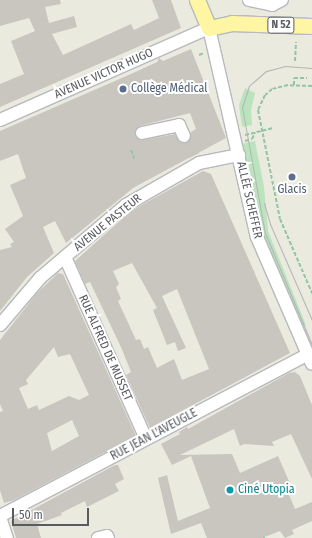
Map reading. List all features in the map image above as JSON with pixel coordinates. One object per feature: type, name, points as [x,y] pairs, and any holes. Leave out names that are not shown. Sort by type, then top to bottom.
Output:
[{"type":"main road","points":[[197,0],[209,28]]},
{"type":"main road","name":"N 52","points":[[209,28],[232,23],[312,26]]},
{"type":"street","points":[[249,0],[272,5],[282,0]]},
{"type":"street","name":"AVENUE VICTOR HUGO","points":[[0,120],[209,28]]},
{"type":"street","name":"ALLÉE SCHEFFER","points":[[209,28],[238,155],[264,255],[310,359]]},
{"type":"street","points":[[142,133],[179,125],[184,136]]},
{"type":"street","name":"AVENUE PASTEUR","points":[[0,325],[30,288],[126,205],[197,160],[238,155]]},
{"type":"street","name":"RUE ALFRED DE MUSSET","points":[[65,257],[146,440]]},
{"type":"street","name":"RUE JEAN L'AVEUGLE","points":[[0,517],[146,440],[310,359]]},
{"type":"street","points":[[0,517],[7,538]]},
{"type":"street","points":[[98,538],[107,536],[108,538]]},
{"type":"path","points":[[295,61],[296,42]]},
{"type":"path","points":[[294,85],[294,78],[307,78]]},
{"type":"path","points":[[312,86],[280,86],[265,94],[258,110],[261,131],[280,219],[312,293]]},
{"type":"path","points":[[255,133],[273,128]]},
{"type":"path","points":[[131,150],[134,158]]},
{"type":"green space","points":[[245,88],[255,93],[251,110],[252,125],[242,127],[239,105]]},
{"type":"green space","points":[[255,141],[264,187],[268,231],[306,325],[301,327],[262,234],[241,144]]},
{"type":"building","points":[[0,0],[60,0],[61,4],[45,7],[49,23],[74,16],[77,27],[52,34],[63,55],[131,24],[134,30],[159,18],[152,0],[171,0],[181,28],[0,107],[0,84],[24,74],[11,41],[35,31],[29,18],[0,26]]},
{"type":"building","points":[[191,49],[226,138],[133,188],[66,243],[55,221],[43,227],[54,253],[27,277],[0,311],[0,250],[12,247],[10,244],[14,242],[5,229],[23,216],[10,185],[26,178],[18,154],[0,161],[0,131],[131,74],[157,62],[159,58],[163,61]],"holes":[[[190,113],[196,129],[191,132],[191,137],[187,143],[179,142],[175,134],[143,140],[135,135],[135,130],[140,126]]]},
{"type":"building","points":[[203,171],[211,174],[290,353],[150,428],[126,375],[131,372],[121,347],[90,282],[85,284],[75,261],[131,211]],"holes":[[[132,263],[157,308],[153,310],[167,345],[175,342],[178,351],[186,348],[162,296],[177,289],[209,369],[182,380],[174,359],[157,368],[148,347],[144,349],[140,339],[136,340],[118,301],[121,299],[116,287],[119,284],[113,271]]]},
{"type":"building","points":[[58,273],[63,274],[136,436],[14,500],[4,503],[0,490],[0,412],[3,411],[0,404],[0,340],[37,293]],"holes":[[[54,347],[58,357],[70,354],[89,395],[79,400],[69,396],[39,410],[37,405],[28,409],[19,388],[28,384],[26,380]],[[72,420],[79,436],[52,451],[47,433]]]},
{"type":"building","points":[[295,372],[300,376],[312,405],[312,479],[291,434],[272,442],[274,446],[244,444],[240,446],[234,429],[180,455],[232,454],[240,473],[278,456],[292,488],[287,490],[295,509],[312,502],[312,521],[292,530],[294,534],[285,538],[280,531],[262,538],[207,538],[201,523],[171,534],[158,478],[167,475],[178,521],[210,508],[191,456],[172,465],[161,444],[180,434],[179,432],[187,427],[188,429],[289,373]]},
{"type":"building","points":[[115,465],[118,465],[124,479],[115,484],[119,491],[87,507],[85,501],[61,513],[62,515],[37,524],[41,538],[16,538],[11,521]]},
{"type":"tunnel","points":[[184,136],[194,156]]},
{"type":"tram line","points":[[312,68],[285,66],[266,71],[249,86],[242,107],[265,233],[312,345]]},
{"type":"tram line","points":[[264,203],[270,224],[312,320]]},
{"type":"place","name":"Collège Médical","points":[[123,89]]},
{"type":"place","name":"Glacis","points":[[292,177]]},
{"type":"place","name":"Ciné Utopia","points":[[230,490]]}]
